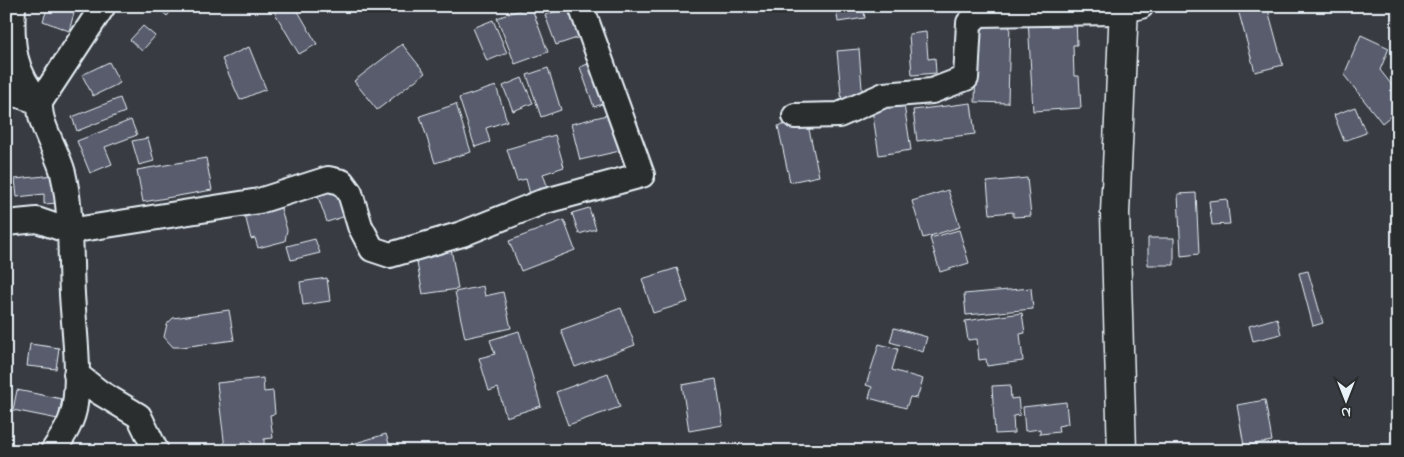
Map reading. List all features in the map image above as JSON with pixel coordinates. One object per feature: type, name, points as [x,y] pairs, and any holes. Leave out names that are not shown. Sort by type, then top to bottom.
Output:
[{"type":"street","points":[[13,6],[12,38],[18,68],[28,90],[40,102]]},
{"type":"street","points":[[52,451],[72,419],[76,404],[76,374],[69,210],[63,174],[55,147],[40,119],[40,102],[103,6]]},
{"type":"street","points":[[6,223],[37,220],[69,231],[259,201],[328,179],[342,182],[350,192],[360,226],[372,250],[390,255],[462,234],[542,202],[642,175],[581,6]]},
{"type":"street","points":[[1122,451],[1115,213],[1124,6]]},
{"type":"street","points":[[795,116],[839,115],[884,95],[932,91],[966,78],[969,23],[979,14],[1117,12],[1141,6]]},
{"type":"street","points":[[6,92],[40,102]]},
{"type":"street","points":[[76,374],[99,392],[139,416],[156,451]]},
{"type":"building","points":[[48,6],[76,6],[69,31],[43,21]]},
{"type":"building","points":[[156,6],[175,6],[167,16]]},
{"type":"building","points":[[275,6],[295,6],[317,44],[299,54],[272,8]]},
{"type":"building","points":[[531,6],[548,52],[515,64],[497,18]]},
{"type":"building","points":[[571,6],[586,35],[556,45],[545,15]]},
{"type":"building","points":[[836,6],[863,6],[865,18],[838,22]]},
{"type":"building","points":[[1237,6],[1267,6],[1283,65],[1255,72]]},
{"type":"building","points":[[1076,16],[1077,45],[1073,45],[1074,76],[1079,76],[1081,108],[1033,111],[1028,18]]},
{"type":"building","points":[[493,20],[507,53],[487,61],[473,28]]},
{"type":"building","points":[[977,21],[1010,22],[1008,103],[975,102]]},
{"type":"building","points":[[143,26],[155,36],[142,51],[130,40]]},
{"type":"building","points":[[926,32],[928,59],[935,58],[936,73],[912,75],[909,34]]},
{"type":"building","points":[[1361,35],[1389,48],[1380,70],[1398,93],[1398,110],[1382,123],[1344,75]]},
{"type":"building","points":[[402,44],[425,73],[377,110],[354,81]]},
{"type":"building","points":[[249,47],[266,89],[240,100],[222,59]]},
{"type":"building","points":[[859,49],[863,102],[842,103],[837,51]]},
{"type":"building","points":[[596,61],[610,101],[594,107],[580,67]]},
{"type":"building","points":[[109,62],[120,83],[93,96],[82,75]]},
{"type":"building","points":[[548,68],[561,110],[541,117],[527,75]]},
{"type":"building","points":[[522,78],[533,103],[513,111],[503,86]]},
{"type":"building","points":[[496,86],[507,121],[486,128],[490,142],[475,147],[459,98]]},
{"type":"building","points":[[120,98],[125,112],[77,131],[72,117]]},
{"type":"building","points":[[903,98],[911,150],[879,155],[871,103]]},
{"type":"building","points":[[971,103],[975,134],[917,141],[913,110]]},
{"type":"building","points":[[456,104],[471,152],[435,163],[420,116]]},
{"type":"building","points":[[1355,107],[1366,133],[1344,141],[1334,115]]},
{"type":"building","points":[[615,113],[624,150],[580,160],[571,124]]},
{"type":"building","points":[[131,120],[137,135],[105,147],[112,164],[90,173],[77,141]]},
{"type":"building","points":[[807,120],[819,176],[790,182],[778,126]]},
{"type":"building","points":[[555,135],[564,167],[543,174],[548,188],[530,194],[526,179],[517,181],[507,149]]},
{"type":"building","points":[[148,138],[154,161],[139,165],[132,141]]},
{"type":"building","points":[[206,158],[212,190],[143,202],[137,170]]},
{"type":"building","points":[[55,175],[58,203],[44,204],[44,194],[17,197],[15,179]]},
{"type":"building","points":[[1027,178],[1031,216],[1013,217],[1013,212],[990,214],[987,182]]},
{"type":"building","points":[[338,183],[349,215],[327,222],[316,191]]},
{"type":"building","points":[[948,190],[960,227],[923,238],[912,201]]},
{"type":"building","points":[[1196,193],[1199,254],[1181,256],[1178,194]]},
{"type":"building","points":[[1227,199],[1230,224],[1212,225],[1209,201]]},
{"type":"building","points":[[280,205],[287,230],[285,241],[258,248],[255,238],[251,239],[245,215]]},
{"type":"building","points":[[589,208],[596,229],[579,234],[572,213]]},
{"type":"building","points":[[564,220],[575,250],[521,271],[509,241]]},
{"type":"building","points":[[959,230],[969,263],[940,272],[930,238]]},
{"type":"building","points":[[1148,238],[1174,238],[1174,265],[1148,265]]},
{"type":"building","points":[[315,239],[320,253],[291,260],[287,246]]},
{"type":"building","points":[[450,242],[458,289],[423,294],[414,248]]},
{"type":"building","points":[[677,268],[688,302],[653,313],[642,279]]},
{"type":"building","points":[[1308,271],[1323,323],[1313,326],[1299,273]]},
{"type":"building","points":[[327,278],[330,301],[303,305],[300,282]]},
{"type":"building","points":[[6,282],[11,282],[10,324],[6,324]]},
{"type":"building","points":[[483,286],[485,296],[503,292],[511,328],[465,338],[455,292]]},
{"type":"building","points":[[1031,288],[1033,309],[966,315],[964,294]]},
{"type":"building","points":[[621,308],[635,345],[575,367],[561,330]]},
{"type":"building","points":[[229,310],[234,340],[173,347],[164,337],[167,324],[173,318]]},
{"type":"building","points":[[1022,313],[1025,333],[1020,334],[1023,361],[987,366],[986,359],[979,360],[977,339],[968,340],[965,321]]},
{"type":"building","points":[[1277,318],[1281,334],[1253,341],[1249,326]]},
{"type":"building","points":[[894,328],[927,337],[923,352],[890,342]]},
{"type":"building","points":[[519,331],[541,406],[506,417],[498,388],[489,391],[479,358],[495,354],[490,340]]},
{"type":"building","points":[[30,344],[59,348],[56,369],[27,366]]},
{"type":"building","points":[[879,344],[898,349],[892,370],[923,379],[917,398],[910,397],[906,408],[869,398],[872,387],[866,385]]},
{"type":"building","points":[[608,373],[620,407],[568,425],[556,392]]},
{"type":"building","points":[[263,378],[264,392],[273,391],[275,414],[270,415],[273,438],[264,439],[264,445],[252,446],[251,441],[241,443],[242,446],[225,448],[217,383]]},
{"type":"building","points":[[716,379],[723,425],[689,431],[682,385]]},
{"type":"building","points":[[1010,385],[1011,399],[1018,398],[1020,415],[1013,416],[1014,433],[995,434],[992,386]]},
{"type":"building","points":[[17,390],[62,399],[58,419],[13,410]]},
{"type":"building","points":[[1265,400],[1272,441],[1244,446],[1237,405]]},
{"type":"building","points":[[1066,402],[1068,424],[1058,426],[1059,432],[1040,434],[1040,429],[1025,431],[1023,407]]},
{"type":"building","points":[[386,434],[391,450],[354,451],[352,444]]}]
